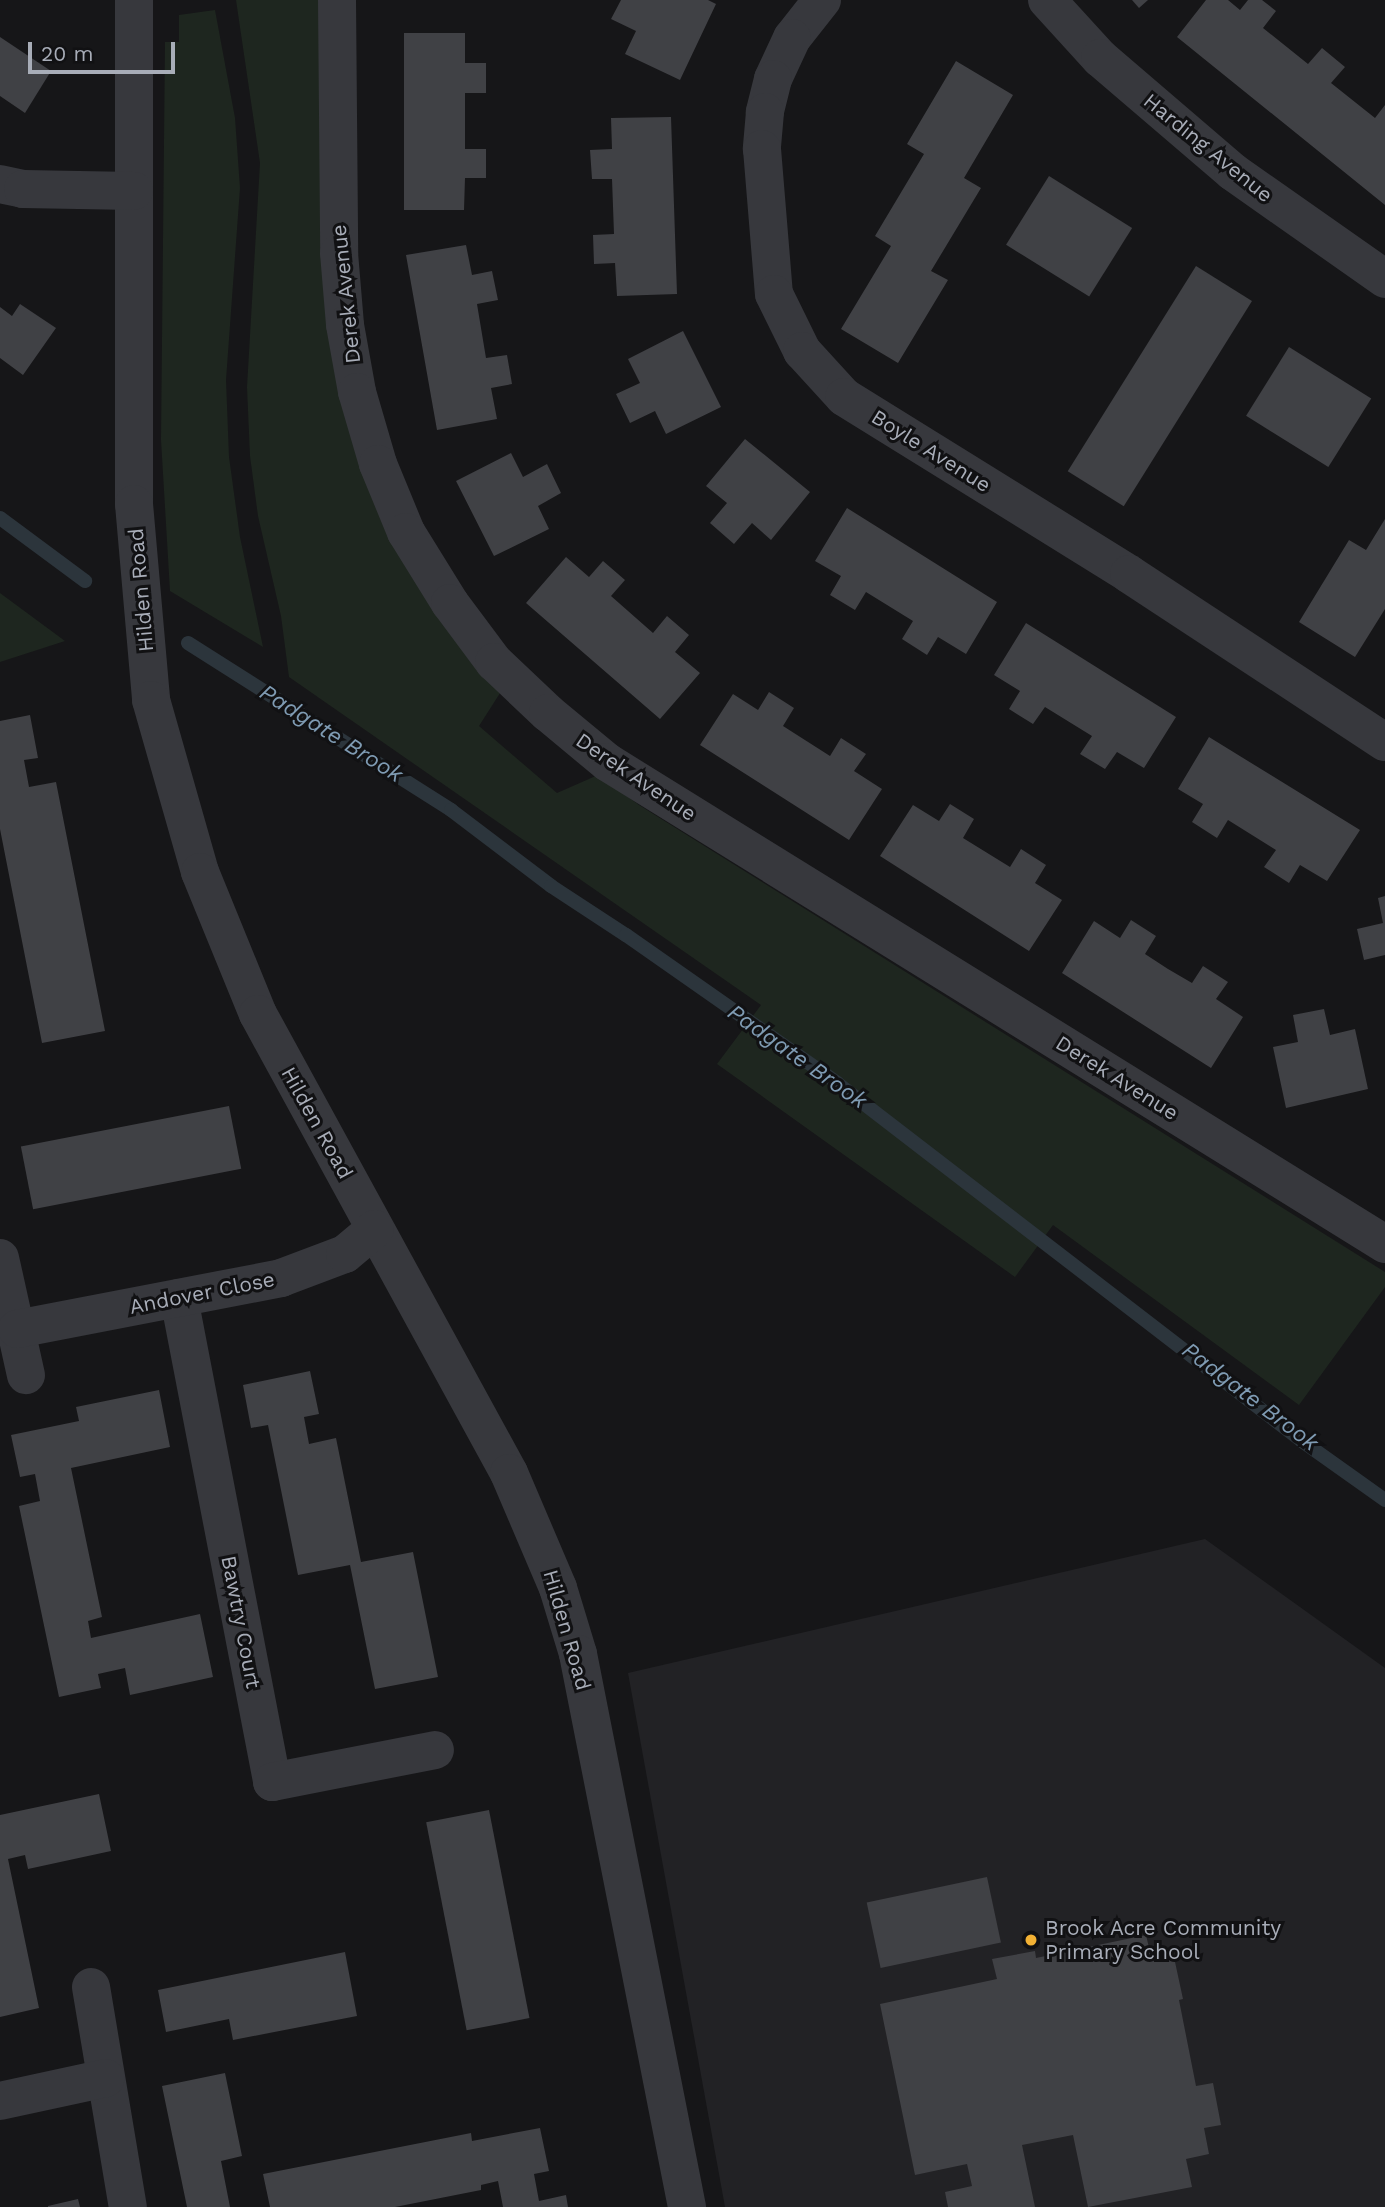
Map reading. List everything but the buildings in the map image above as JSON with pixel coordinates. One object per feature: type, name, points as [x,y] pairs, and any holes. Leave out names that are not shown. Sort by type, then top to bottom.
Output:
[{"type":"street","name":"Hilden Road","points":[[134,0],[134,504],[151,700],[200,872],[258,1014],[509,1473],[558,1588],[579,1654],[687,2207]]},
{"type":"street","name":"Derek Avenue","points":[[337,0],[339,253],[345,325],[357,392],[378,464],[406,532],[450,603],[494,662],[548,713],[607,762],[1383,1238]]},
{"type":"street","name":"Boyle Avenue","points":[[822,0],[792,38],[773,79],[765,112],[762,149],[774,294],[802,351],[845,397],[1129,574],[1385,742]]},
{"type":"street","name":"Harding Avenue","points":[[1047,0],[1100,58],[1233,172],[1385,279]]},
{"type":"street","points":[[0,184],[23,189],[134,191]]},
{"type":"street","name":"Andover Close","points":[[17,1329],[304,1271],[345,1254],[375,1229]]},
{"type":"street","points":[[0,1258],[26,1375]]},
{"type":"street","name":"Bawtry Court","points":[[179,1298],[272,1782],[435,1751]]},
{"type":"street","points":[[91,1987],[128,2207]]},
{"type":"street","points":[[0,2101],[106,2078]]},
{"type":"shaded area","points":[[236,0],[324,0],[329,334],[502,690],[479,726],[557,793],[598,775],[639,805],[1385,1272],[1385,1287],[1299,1405],[1053,1225],[1015,1277],[717,1064],[761,1005],[289,677],[281,616],[258,516],[250,456],[247,387],[260,163]]},
{"type":"shaded area","points":[[215,10],[235,118],[240,188],[226,380],[229,457],[240,537],[263,647],[170,591],[161,440],[165,42],[179,42],[179,15]]},
{"type":"shaded area","points":[[0,593],[65,641],[0,662]]},
{"type":"shaded area","name":"Brook Acre Community Primary School","points":[[1205,1539],[1385,1668],[1385,2207],[725,2207],[628,1673]]},
{"type":"waterway","name":"Padgate Brook","points":[[0,518],[85,581]]},
{"type":"waterway","name":"Padgate Brook","points":[[188,643],[451,810],[551,886],[626,935],[837,1083],[1302,1441],[1385,1500]]},
{"type":"place","name":"Brook Acre Community Primary School","points":[[1031,1940]]}]
